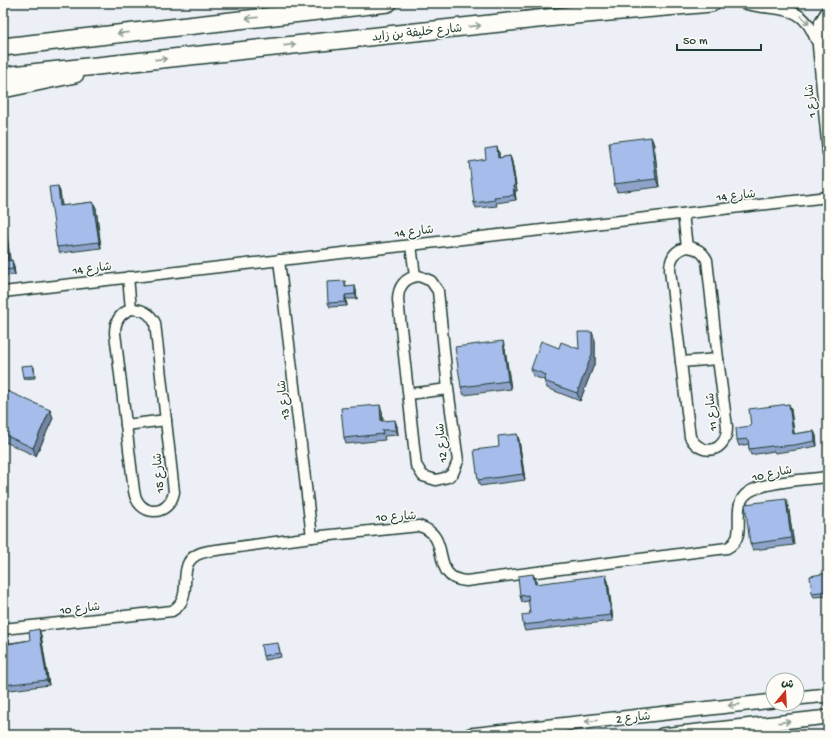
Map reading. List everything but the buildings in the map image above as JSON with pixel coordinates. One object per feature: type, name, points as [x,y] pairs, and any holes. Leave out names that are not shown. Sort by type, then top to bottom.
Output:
[{"type":"main road","points":[[3,47],[388,3]]},
{"type":"main road","name":"شارع خليفة بن زايد","points":[[3,76],[567,16],[711,3]]},
{"type":"main road","points":[[3,39],[63,40]]},
{"type":"main road","name":"شارع خليفة بن زايد","points":[[3,89],[80,74],[122,63]]},
{"type":"street","name":"شارع 1","points":[[743,3],[752,6],[780,7],[794,11],[806,20],[818,46]]},
{"type":"street","name":"شارع 1","points":[[828,9],[820,22],[818,46],[828,153]]},
{"type":"street","name":"شارع 14","points":[[3,292],[828,197]]},
{"type":"street","points":[[683,214],[687,247]]},
{"type":"street","points":[[411,245],[415,276]]},
{"type":"street","name":"شارع 11","points":[[687,247],[696,248],[703,253],[707,260],[718,359],[727,434],[721,445],[710,450],[703,450],[693,443],[690,437],[681,362],[670,262],[674,254],[680,249],[687,247]]},
{"type":"street","name":"شارع 13","points":[[279,260],[312,537]]},
{"type":"street","name":"شارع 12","points":[[415,276],[431,281],[438,291],[448,389],[458,461],[453,473],[448,477],[442,480],[429,479],[424,476],[416,465],[398,294],[399,288],[403,283],[407,279],[415,276]]},
{"type":"street","points":[[128,277],[132,309]]},
{"type":"street","name":"شارع 15","points":[[132,309],[146,311],[152,316],[155,323],[166,420],[174,492],[170,503],[162,510],[156,511],[145,509],[134,497],[116,325],[118,318],[124,312],[132,309]]},
{"type":"street","points":[[681,362],[718,359]]},
{"type":"street","points":[[409,394],[448,389]]},
{"type":"street","points":[[126,425],[166,420]]},
{"type":"street","name":"شارع 10","points":[[3,629],[172,611],[182,603],[184,597],[185,572],[187,565],[196,555],[209,550],[312,537],[413,526],[424,528],[433,533],[436,537],[444,566],[449,574],[456,579],[466,581],[727,548],[736,542],[738,538],[738,510],[740,503],[748,492],[764,486],[828,477]]},
{"type":"street","points":[[805,697],[828,695]]},
{"type":"street","name":"شارع 2","points":[[470,735],[765,702]]},
{"type":"street","name":"شارع 2","points":[[662,735],[828,717]]}]
